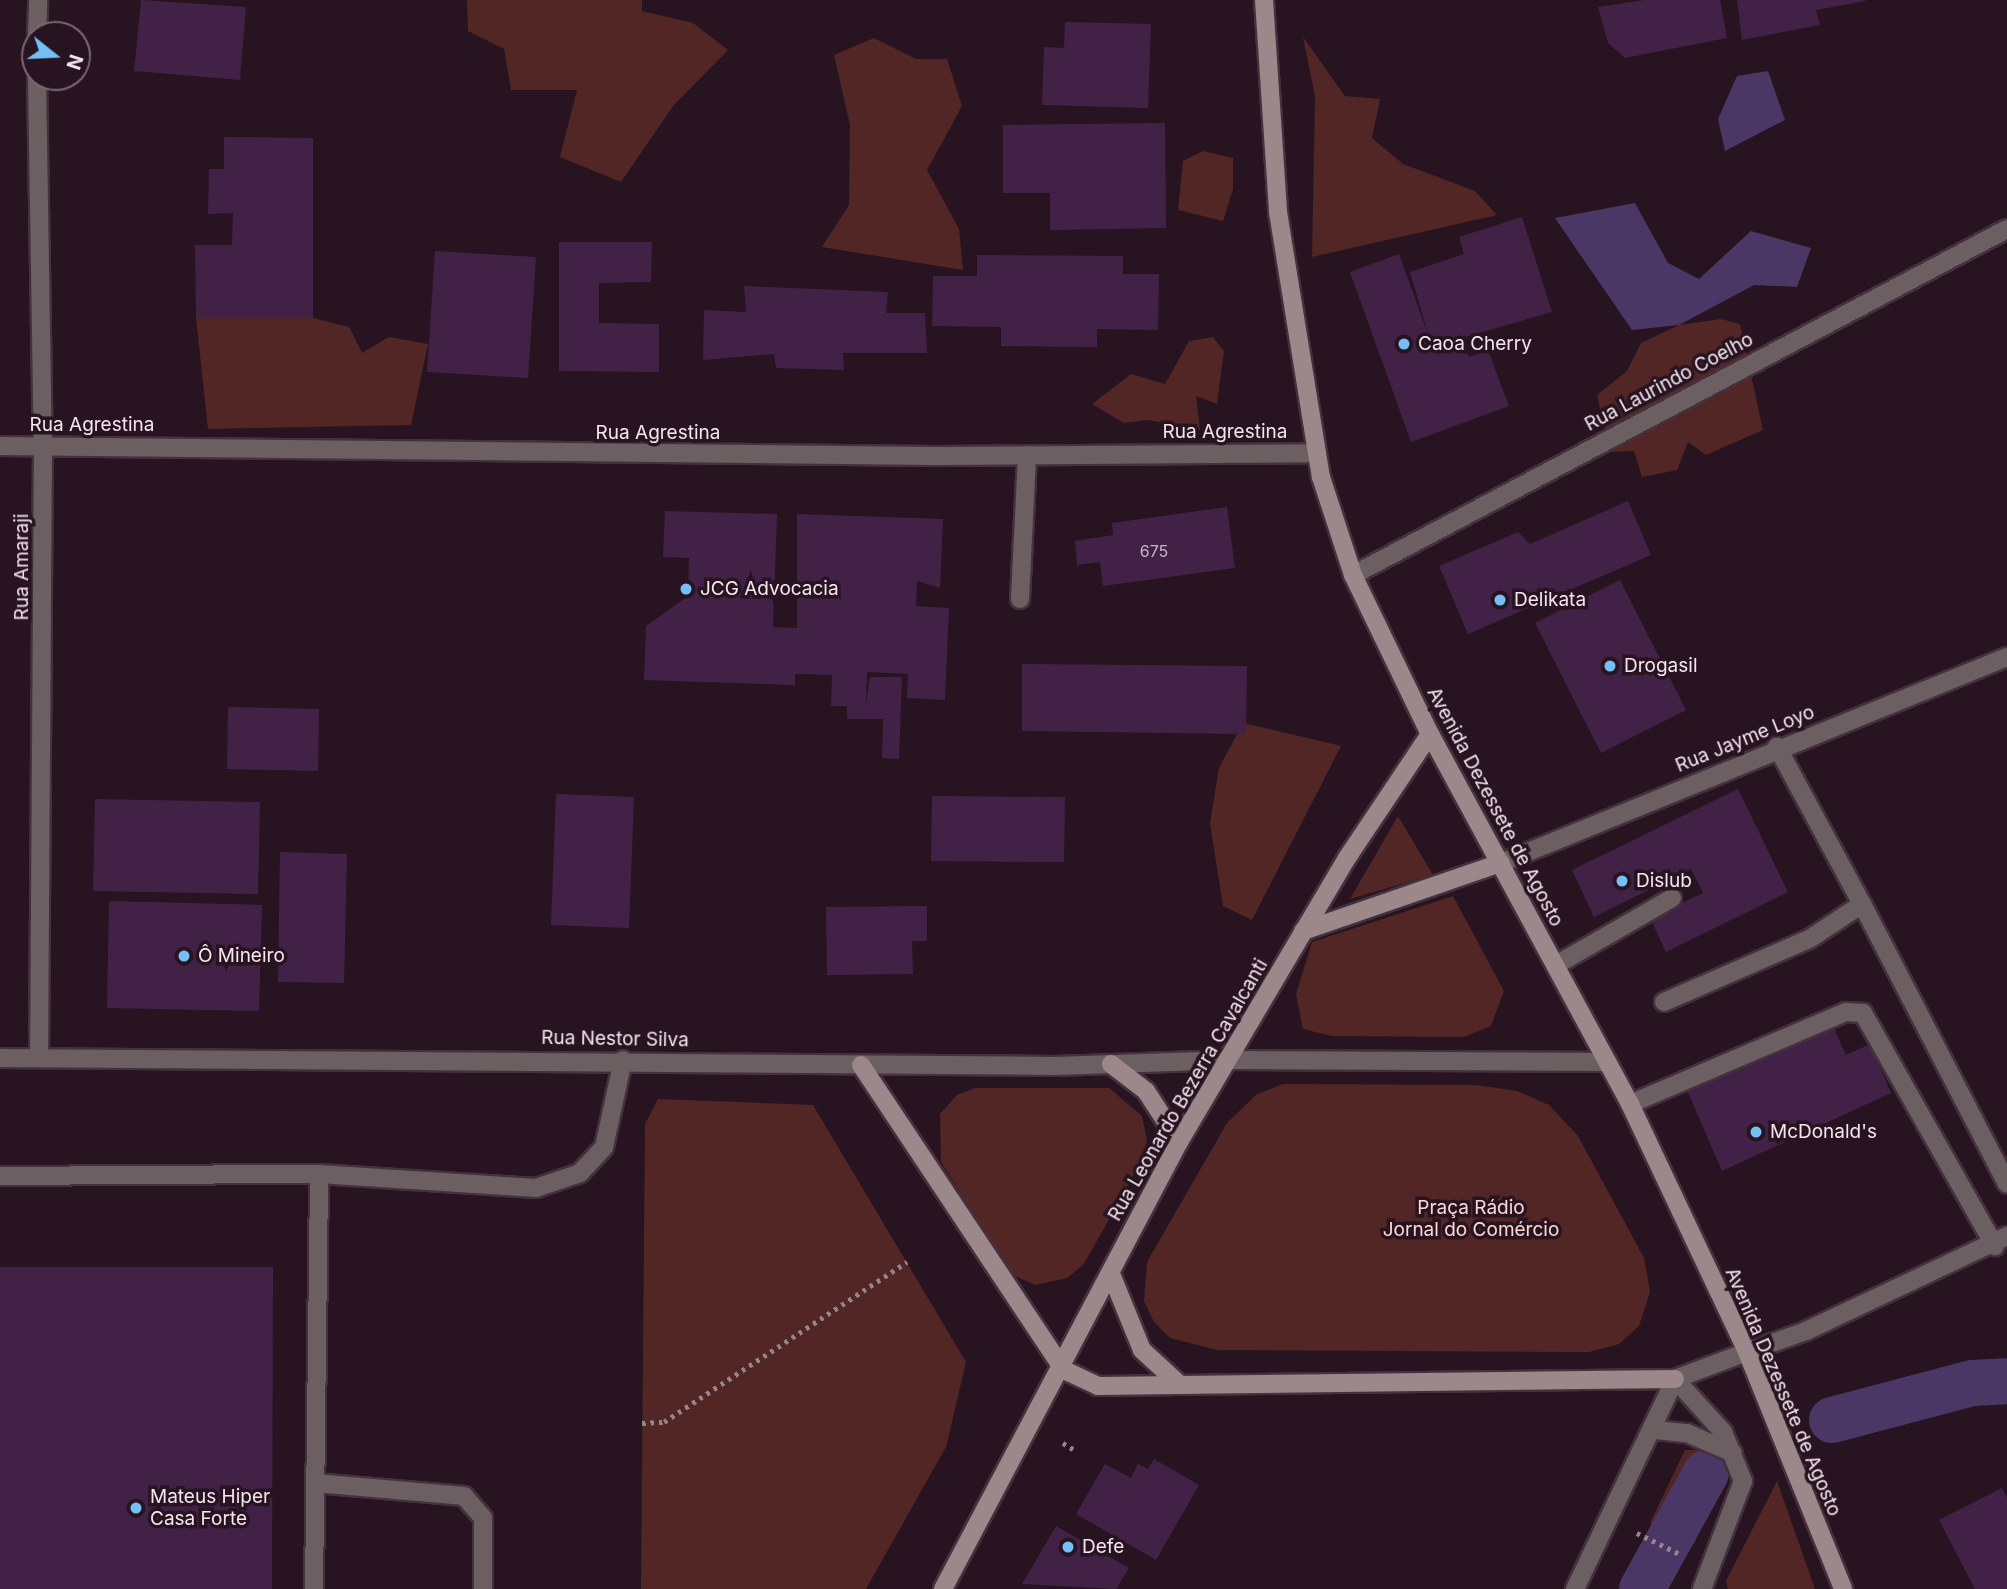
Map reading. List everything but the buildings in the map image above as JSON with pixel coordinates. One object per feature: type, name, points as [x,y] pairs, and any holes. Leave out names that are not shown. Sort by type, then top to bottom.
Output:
[{"type":"main road","name":"Avenida Dezessete de Agosto","points":[[1264,0],[1278,212],[1317,453],[1353,575],[1430,734],[1630,1104],[1747,1352],[1843,1589]]},
{"type":"main road","name":"Rua Leonardo Bezerra Cavalcanti","points":[[943,1589],[1063,1370],[1179,1142],[1303,931],[1430,734]]},
{"type":"main road","points":[[1303,931],[1501,863]]},
{"type":"main road","points":[[1111,1064],[1146,1091],[1179,1142]]},
{"type":"main road","points":[[861,1065],[1063,1370],[1098,1386],[1675,1379]]},
{"type":"main road","points":[[1111,1274],[1142,1350],[1178,1383]]},
{"type":"street","points":[[37,21],[38,0]]},
{"type":"street","name":"Rua Amaraji","points":[[37,91],[43,444],[39,1058]]},
{"type":"street","name":"Rua Laurindo Coelho","points":[[1353,575],[2007,229]]},
{"type":"street","name":"Rua Agrestina","points":[[0,446],[43,444],[1027,455],[1317,453]]},
{"type":"street","points":[[1020,599],[1027,455]]},
{"type":"street","name":"Rua Jayme Loyo","points":[[1501,863],[1777,747],[2007,657]]},
{"type":"street","points":[[1777,747],[2007,1184]]},
{"type":"street","points":[[1556,965],[1672,898]]},
{"type":"street","points":[[1664,1002],[1811,938],[1862,904]]},
{"type":"street","points":[[1575,1589],[1656,1430],[1675,1379],[1747,1352],[2003,1243],[1863,1013],[1846,1012],[1630,1104]]},
{"type":"street","name":"Rua Nestor Silva","points":[[0,1058],[623,1060],[861,1065],[1111,1064],[1229,1060],[1607,1062]]},
{"type":"street","points":[[0,1176],[319,1174],[536,1188],[580,1173],[604,1147],[623,1060]]},
{"type":"street","points":[[314,1589],[319,1174]]},
{"type":"street","points":[[1675,1379],[1709,1411],[1732,1453],[1743,1481],[1702,1589]]},
{"type":"street","points":[[1656,1430],[1686,1433],[1732,1453]]},
{"type":"street","points":[[315,1483],[464,1496],[483,1518],[483,1589]]},
{"type":"path","points":[[642,1423],[664,1422],[906,1262]]},
{"type":"path","points":[[1063,1443],[1073,1449]]},
{"type":"path","points":[[1637,1533],[1697,1563]]},
{"type":"green space","points":[[467,0],[642,0],[642,11],[693,23],[728,50],[673,106],[621,182],[560,157],[577,90],[511,90],[504,49],[468,31]]},
{"type":"green space","points":[[1303,37],[1345,96],[1380,99],[1372,138],[1403,164],[1475,191],[1497,215],[1312,257],[1315,96]]},
{"type":"green space","points":[[874,38],[916,59],[947,59],[962,106],[927,170],[959,229],[963,270],[822,247],[849,205],[850,125],[834,55]]},
{"type":"green space","points":[[1203,151],[1233,158],[1233,189],[1223,221],[1178,210],[1183,161]]},
{"type":"green space","points":[[196,318],[313,318],[349,327],[362,353],[389,337],[428,344],[411,425],[208,429]]},
{"type":"green space","points":[[1721,319],[1740,324],[1763,430],[1706,455],[1688,442],[1677,470],[1642,477],[1634,451],[1610,452],[1597,395],[1627,371],[1641,343],[1679,325]]},
{"type":"green space","points":[[1213,337],[1224,351],[1217,404],[1196,396],[1200,430],[1148,420],[1124,423],[1092,404],[1131,374],[1165,384],[1189,341]]},
{"type":"green space","points":[[1243,723],[1341,746],[1252,920],[1223,906],[1210,823],[1219,768]]},
{"type":"green space","points":[[1398,816],[1433,875],[1350,899]]},
{"type":"green space","points":[[1453,896],[1504,991],[1491,1026],[1464,1037],[1332,1036],[1303,1029],[1296,994],[1312,942]]},
{"type":"green space","name":"Praça Rádio Jornal do Comércio","points":[[1283,1084],[1476,1085],[1517,1091],[1549,1105],[1578,1136],[1644,1258],[1650,1292],[1639,1326],[1619,1344],[1589,1352],[1217,1350],[1170,1338],[1154,1322],[1144,1301],[1147,1262],[1227,1123],[1257,1094]]},
{"type":"green space","points":[[975,1088],[1109,1088],[1142,1116],[1147,1141],[1140,1164],[1084,1264],[1067,1278],[1035,1285],[1011,1274],[941,1162],[940,1114],[957,1095]]},
{"type":"green space","points":[[658,1099],[813,1105],[966,1362],[946,1447],[866,1589],[641,1589],[645,1124]]},
{"type":"green space","points":[[1685,1450],[1703,1450],[1726,1470],[1694,1544],[1650,1523]]},
{"type":"green space","points":[[1777,1481],[1815,1589],[1728,1589],[1726,1581]]},
{"type":"shaded area","points":[[1768,71],[1785,120],[1725,151],[1718,119],[1737,76]]},
{"type":"shaded area","points":[[1635,203],[1668,263],[1699,279],[1751,231],[1811,248],[1797,287],[1754,285],[1679,325],[1632,330],[1555,218]]},
{"type":"waterway","points":[[1832,1420],[1972,1383],[2007,1381]]},
{"type":"waterway","points":[[1642,1589],[1706,1473]]},
{"type":"place","name":"Caoa Cherry","points":[[1404,344]]},
{"type":"place","name":"JCG Advocacia","points":[[686,589]]},
{"type":"place","name":"Delikata","points":[[1500,600]]},
{"type":"place","name":"Drogasil","points":[[1610,666]]},
{"type":"place","name":"Dislub","points":[[1622,881]]},
{"type":"place","name":"Ô Mineiro","points":[[184,956]]},
{"type":"place","name":"McDonald's","points":[[1756,1132]]},
{"type":"place","name":"Mateus Hiper Casa Forte","points":[[136,1508]]},
{"type":"place","name":"Defe","points":[[1068,1547]]}]
